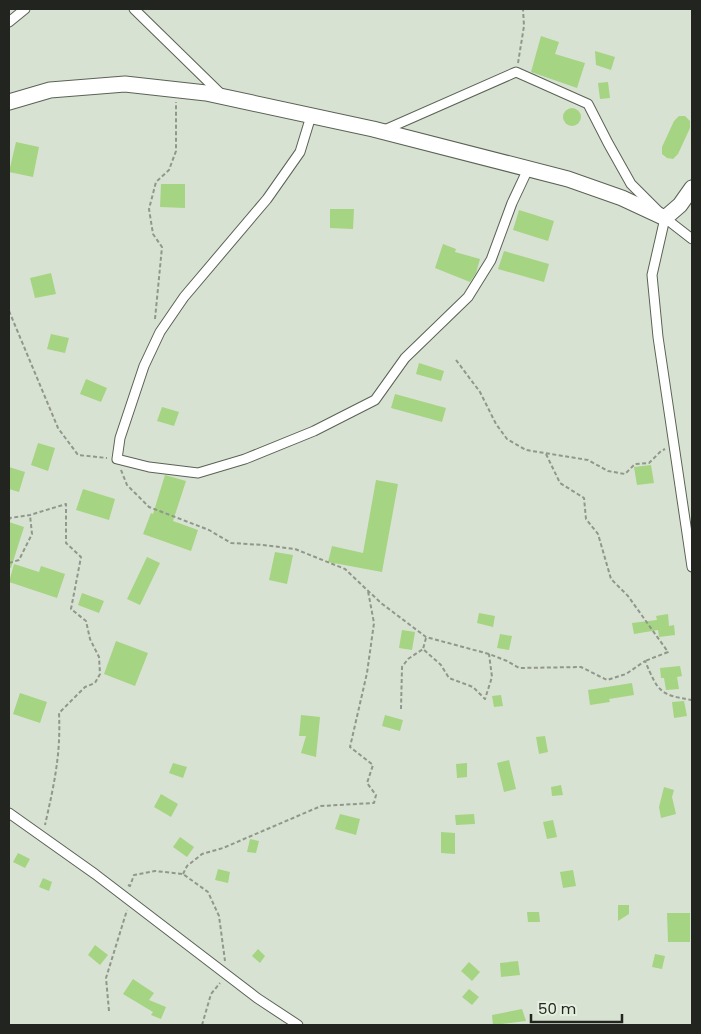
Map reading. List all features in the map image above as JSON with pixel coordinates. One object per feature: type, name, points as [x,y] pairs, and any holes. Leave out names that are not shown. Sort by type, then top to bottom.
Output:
[{"type":"main road","points":[[9,102],[50,90],[124,84],[206,93],[382,131],[568,179],[622,198],[665,218],[680,205],[692,188]]},
{"type":"street","points":[[9,22],[26,9]]},
{"type":"street","points":[[134,9],[224,97]]},
{"type":"street","points":[[382,131],[516,72],[588,104],[632,184],[665,218],[692,239]]},
{"type":"street","points":[[311,116],[300,152],[267,199],[184,297],[160,332],[144,366],[120,438],[117,459],[149,467],[198,473],[245,459],[314,431],[375,400],[405,358],[468,297],[491,260],[512,203],[528,169]]},
{"type":"street","points":[[665,218],[652,275],[658,337],[692,567]]},
{"type":"street","points":[[9,813],[129,900],[257,998],[298,1025]]},
{"type":"path","points":[[516,72],[524,26],[523,9]]},
{"type":"path","points":[[156,340],[155,315],[162,247],[153,234],[149,209],[156,182],[168,170],[176,151],[177,90]]},
{"type":"path","points":[[9,311],[58,428],[78,455],[117,459],[127,485],[149,507],[209,530],[231,543],[295,549],[345,569],[368,591],[426,637],[489,654],[519,668],[581,667],[607,680],[626,674],[645,661],[668,652],[628,596],[611,579],[598,534],[586,519],[584,498],[560,483],[546,454]]},
{"type":"path","points":[[456,360],[480,392],[496,424],[507,439],[526,450],[588,460],[608,471],[625,474],[636,464],[649,463],[661,451],[674,446]]},
{"type":"path","points":[[9,520],[10,518],[30,515],[66,504],[66,543],[81,557],[71,609],[86,621],[90,639],[99,657],[100,674],[95,683],[84,687],[59,713],[58,767],[42,837]]},
{"type":"path","points":[[9,563],[19,560],[32,534],[30,515]]},
{"type":"path","points":[[183,874],[187,866],[202,854],[223,848],[321,806],[374,803],[376,794],[367,782],[373,765],[350,747],[366,673],[374,623],[368,591]]},
{"type":"path","points":[[401,709],[402,667],[408,659],[423,649],[426,637]]},
{"type":"path","points":[[423,649],[441,665],[449,678],[473,687],[485,700],[492,677],[489,654]]},
{"type":"path","points":[[645,661],[656,686],[670,696],[692,700]]},
{"type":"path","points":[[109,1011],[106,978],[121,934],[134,874],[155,871],[183,874],[208,892],[219,916],[227,975],[210,994],[202,1025]]},
{"type":"path","points":[[123,882],[130,886]]},
{"type":"building","points":[[541,36],[559,42],[555,54],[585,63],[577,88],[531,72]]},
{"type":"building","points":[[595,51],[615,57],[611,70],[596,65]]},
{"type":"building","points":[[608,82],[610,98],[600,99],[598,83]]},
{"type":"building","points":[[572,108],[578,111],[581,117],[578,123],[572,126],[566,123],[563,117],[566,111]]},
{"type":"building","points":[[679,116],[685,116],[690,121],[690,128],[678,154],[673,159],[667,158],[662,154],[662,147],[674,121]]},
{"type":"building","points":[[16,142],[39,147],[33,177],[9,172]]},
{"type":"building","points":[[161,184],[185,184],[185,208],[160,207]]},
{"type":"building","points":[[330,209],[354,209],[353,229],[330,228]]},
{"type":"building","points":[[519,210],[554,221],[548,241],[513,230]]},
{"type":"building","points":[[443,244],[456,249],[455,252],[480,259],[476,273],[470,282],[435,268]]},
{"type":"building","points":[[504,251],[549,264],[544,282],[498,269]]},
{"type":"building","points":[[51,273],[56,294],[35,298],[30,278]]},
{"type":"building","points":[[51,334],[69,338],[65,353],[47,349]]},
{"type":"building","points":[[419,363],[444,371],[441,381],[416,374]]},
{"type":"building","points":[[86,379],[107,388],[101,402],[80,394]]},
{"type":"building","points":[[395,394],[446,408],[442,422],[391,408]]},
{"type":"building","points":[[162,407],[179,412],[174,426],[157,421]]},
{"type":"building","points":[[38,443],[55,448],[48,471],[31,465]]},
{"type":"building","points":[[651,465],[654,483],[637,485],[634,467]]},
{"type":"building","points":[[9,467],[25,472],[19,492],[9,489]]},
{"type":"building","points":[[165,475],[186,481],[173,521],[198,530],[191,551],[143,534],[151,513],[153,514]]},
{"type":"building","points":[[376,480],[398,484],[382,572],[328,562],[332,546],[363,553]]},
{"type":"building","points":[[83,489],[115,499],[109,520],[76,510]]},
{"type":"building","points":[[9,522],[24,527],[11,568],[9,568]]},
{"type":"building","points":[[275,552],[293,555],[287,584],[269,580]]},
{"type":"building","points":[[147,557],[160,563],[140,605],[127,599]]},
{"type":"building","points":[[14,564],[39,572],[41,566],[65,574],[57,598],[9,582]]},
{"type":"building","points":[[82,593],[104,601],[99,613],[78,605]]},
{"type":"building","points":[[479,613],[495,616],[493,627],[477,623]]},
{"type":"building","points":[[668,614],[669,626],[674,625],[675,635],[659,637],[658,630],[634,634],[632,623],[657,620],[656,616]]},
{"type":"building","points":[[402,630],[415,632],[412,650],[399,648]]},
{"type":"building","points":[[500,634],[512,636],[509,650],[497,648]]},
{"type":"building","points":[[116,641],[148,653],[135,686],[104,674]]},
{"type":"building","points":[[680,666],[682,676],[677,677],[679,689],[666,690],[664,678],[661,678],[660,668]]},
{"type":"building","points":[[632,683],[634,695],[609,699],[610,702],[590,705],[588,690]]},
{"type":"building","points":[[20,693],[47,702],[40,723],[13,714]]},
{"type":"building","points":[[501,695],[503,706],[494,707],[492,696]]},
{"type":"building","points":[[684,701],[687,716],[674,718],[672,702]]},
{"type":"building","points":[[301,715],[320,717],[316,757],[301,753],[306,736],[299,736]]},
{"type":"building","points":[[385,715],[403,720],[400,731],[382,726]]},
{"type":"building","points":[[545,736],[548,752],[539,754],[536,737]]},
{"type":"building","points":[[509,760],[516,789],[504,792],[497,763]]},
{"type":"building","points":[[173,763],[187,767],[183,778],[169,773]]},
{"type":"building","points":[[467,763],[467,777],[457,778],[456,764]]},
{"type":"building","points":[[561,785],[563,795],[552,796],[551,787]]},
{"type":"building","points":[[664,787],[674,790],[672,797],[676,814],[661,818],[659,807]]},
{"type":"building","points":[[161,794],[178,804],[171,817],[154,807]]},
{"type":"building","points":[[340,814],[360,819],[356,835],[335,829]]},
{"type":"building","points":[[474,814],[475,824],[456,825],[455,815]]},
{"type":"building","points":[[553,820],[557,837],[547,839],[543,822]]},
{"type":"building","points":[[441,832],[455,833],[455,854],[441,853]]},
{"type":"building","points":[[180,837],[194,847],[187,857],[173,847]]},
{"type":"building","points":[[250,839],[259,841],[256,853],[247,852]]},
{"type":"building","points":[[18,853],[30,859],[25,868],[13,862]]},
{"type":"building","points":[[218,869],[230,872],[228,883],[215,880]]},
{"type":"building","points":[[573,870],[576,886],[563,888],[560,872]]},
{"type":"building","points":[[43,878],[52,882],[49,891],[39,887]]},
{"type":"building","points":[[618,905],[629,905],[629,914],[618,921]]},
{"type":"building","points":[[527,912],[539,912],[540,922],[528,922]]},
{"type":"building","points":[[667,913],[690,913],[690,942],[668,942]]},
{"type":"building","points":[[95,945],[108,955],[100,965],[88,955]]},
{"type":"building","points":[[258,949],[265,956],[260,963],[252,956]]},
{"type":"building","points":[[655,954],[665,956],[662,969],[652,967]]},
{"type":"building","points":[[518,961],[520,975],[501,977],[500,963]]},
{"type":"building","points":[[469,962],[480,972],[472,981],[461,971]]},
{"type":"building","points":[[133,979],[154,993],[149,1000],[166,1007],[161,1019],[151,1015],[153,1012],[123,994]]},
{"type":"building","points":[[469,989],[479,997],[472,1005],[462,997]]},
{"type":"building","points":[[522,1009],[526,1021],[493,1025],[492,1015]]}]
